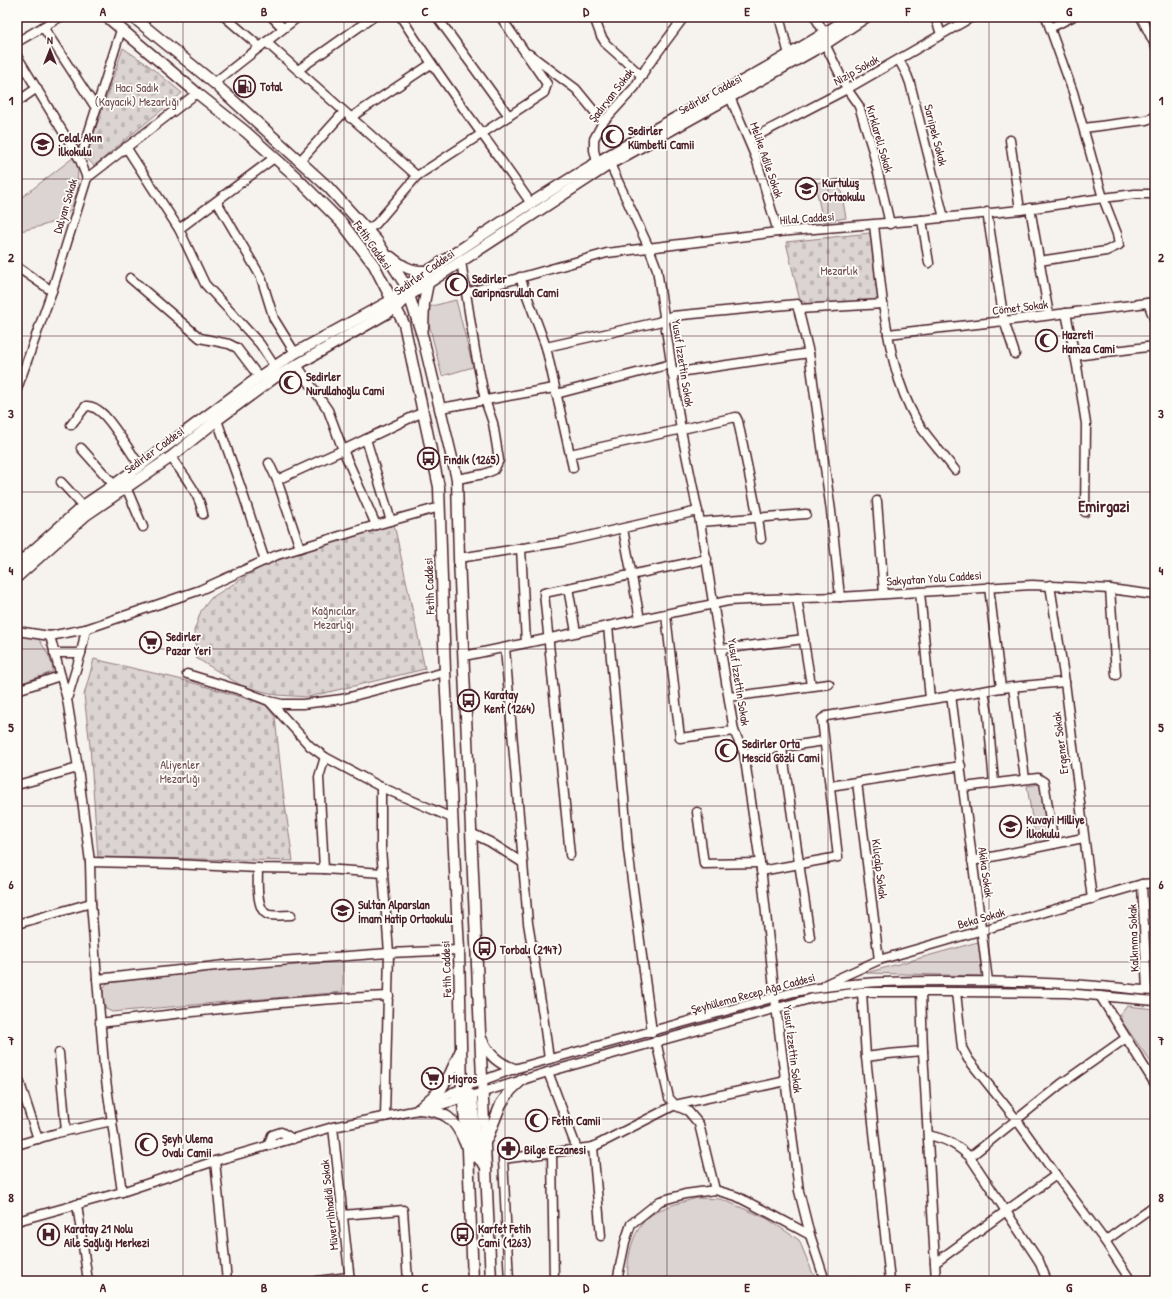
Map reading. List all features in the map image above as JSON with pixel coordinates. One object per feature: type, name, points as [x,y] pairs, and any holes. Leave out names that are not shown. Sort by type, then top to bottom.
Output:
[{"type":"main road","name":"Fetih Caddesi","points":[[108,17],[121,30],[246,132],[294,175],[342,223],[374,265],[404,324],[439,487],[445,672],[459,950],[461,1050],[468,1150],[473,1281]]},
{"type":"main road","name":"Fetih Caddesi","points":[[133,17],[214,83],[300,161],[328,187],[377,241],[408,291],[423,338],[457,479],[459,558],[492,1281]]},
{"type":"main road","name":"Sedirler Caddesi","points":[[17,565],[83,506],[214,416],[394,304],[430,270],[530,202],[597,162],[789,55],[825,34],[850,17]]},
{"type":"main road","name":"Sedirler Caddesi","points":[[408,291],[428,283],[610,164],[825,44],[866,17]]},
{"type":"main road","points":[[246,132],[256,122]]},
{"type":"main road","points":[[385,253],[409,269],[422,272],[430,270]]},
{"type":"main road","points":[[423,338],[424,303],[428,283]]},
{"type":"main road","name":"Sedirler Caddesi","points":[[17,577],[86,515],[171,457],[214,416],[259,377],[295,353],[394,304]]},
{"type":"main road","points":[[461,1015],[465,1032],[468,1079],[464,1092],[477,1157],[486,1166]]},
{"type":"main road","points":[[480,1037],[494,1058],[503,1065],[514,1069]]},
{"type":"main road","points":[[419,1109],[441,1089],[461,1050]]},
{"type":"main road","points":[[485,1144],[501,1104],[510,1090],[523,1079]]},
{"type":"main road","points":[[464,1092],[473,1089],[483,1092]]},
{"type":"main road","points":[[419,1109],[433,1110],[444,1114],[455,1124],[468,1150]]},
{"type":"street","points":[[17,42],[60,17]]},
{"type":"street","points":[[225,17],[298,70],[350,118],[417,176]]},
{"type":"street","points":[[272,17],[283,28]]},
{"type":"street","points":[[214,83],[298,17]]},
{"type":"street","points":[[298,70],[374,17]]},
{"type":"street","points":[[401,17],[431,64],[530,202]]},
{"type":"street","points":[[438,17],[509,116]]},
{"type":"street","points":[[594,17],[601,36],[606,44],[642,76]]},
{"type":"street","name":"Şadırvan Sokak","points":[[597,162],[594,150],[594,139],[603,122],[636,87],[646,68],[684,17]]},
{"type":"street","points":[[778,17],[789,55]]},
{"type":"street","points":[[815,17],[825,34]]},
{"type":"street","points":[[935,17],[941,34]]},
{"type":"street","name":"Nizip Sokak","points":[[749,140],[899,60],[972,17]]},
{"type":"street","points":[[1039,261],[1106,251],[1119,245],[1117,234],[1103,198],[1073,92],[1046,17]]},
{"type":"street","points":[[1050,28],[1072,17]]},
{"type":"street","points":[[1141,17],[1155,45]]},
{"type":"street","points":[[366,230],[376,224],[417,176],[544,93],[547,84],[502,19]]},
{"type":"street","points":[[43,27],[96,108]]},
{"type":"street","points":[[80,160],[121,30]]},
{"type":"street","name":"Kırklareli Sokak","points":[[825,44],[847,88],[859,106],[873,151],[890,224]]},
{"type":"street","points":[[524,50],[576,89],[603,122]]},
{"type":"street","name":"Dalyan Sokak","points":[[17,56],[80,160],[87,178],[52,291],[17,389]]},
{"type":"street","name":"Sarıipek Sokak","points":[[899,60],[904,67],[910,83],[944,218]]},
{"type":"street","points":[[350,118],[431,64]]},
{"type":"street","points":[[17,102],[37,88]]},
{"type":"street","points":[[87,178],[197,93]]},
{"type":"street","name":"Melike Adile Sokak","points":[[730,97],[756,158],[778,232]]},
{"type":"street","points":[[300,161],[344,112]]},
{"type":"street","points":[[1084,128],[1155,118]]},
{"type":"street","points":[[1010,140],[1020,210]]},
{"type":"street","points":[[126,147],[179,229],[205,284],[260,344],[275,367]]},
{"type":"street","points":[[179,229],[274,158]]},
{"type":"street","points":[[597,162],[610,164]]},
{"type":"street","name":"Yusuf İzzettin Sokak","points":[[610,164],[649,248],[657,269],[681,430],[707,559],[734,731],[744,753],[760,867],[798,1191],[825,1281]]},
{"type":"street","name":"Hilal Caddesi","points":[[466,293],[607,253],[778,232],[890,224],[986,212],[1020,210],[1103,198],[1155,194]]},
{"type":"street","points":[[217,202],[261,277],[274,319],[295,353]]},
{"type":"street","points":[[1030,208],[1049,315]]},
{"type":"street","points":[[986,212],[1004,321],[1015,354]]},
{"type":"street","points":[[922,220],[929,263]]},
{"type":"street","points":[[874,225],[883,304],[894,366],[902,390],[918,422],[955,470]]},
{"type":"street","points":[[457,479],[484,474],[494,470],[499,460],[493,423],[485,400],[470,326],[461,261]]},
{"type":"street","points":[[17,267],[52,291]]},
{"type":"street","points":[[520,277],[546,347],[573,468]]},
{"type":"street","points":[[130,278],[200,338],[229,344],[237,348],[259,377]]},
{"type":"street","points":[[1151,303],[1155,321]]},
{"type":"street","name":"Cömet Sokak","points":[[888,334],[1151,303]]},
{"type":"street","points":[[546,347],[658,322],[664,318],[672,316],[797,304],[809,353],[831,511],[840,597]]},
{"type":"street","points":[[798,309],[883,304]]},
{"type":"street","points":[[1066,313],[1075,356],[1086,424],[1085,512]]},
{"type":"street","points":[[1075,356],[1155,346]]},
{"type":"street","points":[[672,373],[809,353]]},
{"type":"street","points":[[441,408],[485,400],[555,391],[671,364]]},
{"type":"street","points":[[297,365],[328,410],[343,450],[376,525]]},
{"type":"street","points":[[72,425],[86,406],[94,407],[104,414],[140,466]]},
{"type":"street","points":[[277,480],[423,412]]},
{"type":"street","points":[[214,416],[241,488],[265,561]]},
{"type":"street","points":[[570,454],[736,417],[758,518],[761,539]]},
{"type":"street","points":[[366,439],[391,521]]},
{"type":"street","points":[[82,448],[114,485]]},
{"type":"street","points":[[171,457],[201,502],[203,514]]},
{"type":"street","points":[[269,463],[277,480],[300,548]]},
{"type":"street","points":[[62,482],[83,506]]},
{"type":"street","points":[[126,487],[143,527]]},
{"type":"street","points":[[877,501],[884,594]]},
{"type":"street","points":[[17,631],[50,636],[86,629],[200,590],[265,561],[300,548],[440,507]]},
{"type":"street","points":[[459,558],[562,542],[698,511]]},
{"type":"street","points":[[700,522],[806,514]]},
{"type":"street","points":[[623,529],[640,619]]},
{"type":"street","points":[[522,548],[526,643]]},
{"type":"street","points":[[570,854],[544,593],[707,559]]},
{"type":"street","name":"Sakyatan Yolu Caddesi","points":[[464,656],[640,619],[666,615],[714,603],[735,601],[840,597],[989,586],[1050,585],[1110,589],[1155,595]]},
{"type":"street","name":"Ergener Sokak","points":[[1050,585],[1092,899]]},
{"type":"street","points":[[989,586],[1001,688]]},
{"type":"street","points":[[568,588],[576,632]]},
{"type":"street","points":[[1110,589],[1116,674]]},
{"type":"street","points":[[920,592],[930,699]]},
{"type":"street","points":[[797,598],[811,685]]},
{"type":"street","points":[[666,615],[680,738],[734,731]]},
{"type":"street","points":[[608,626],[624,790],[628,850],[652,1032]]},
{"type":"street","points":[[67,699],[81,653],[86,629]]},
{"type":"street","points":[[50,636],[67,699],[78,768],[90,862],[91,903],[104,1066],[122,1192]]},
{"type":"street","points":[[721,649],[804,639]]},
{"type":"street","points":[[505,648],[517,809],[528,923],[549,1060]]},
{"type":"street","points":[[54,653],[81,653]]},
{"type":"street","points":[[187,674],[270,701],[282,704],[303,704],[342,699],[445,672]]},
{"type":"street","points":[[17,690],[60,676]]},
{"type":"street","points":[[697,812],[704,864],[760,867],[799,864],[838,857],[822,719],[827,716],[951,695],[1001,688],[1064,682]]},
{"type":"street","points":[[729,697],[811,685],[829,684]]},
{"type":"street","points":[[1013,687],[1025,779]]},
{"type":"street","points":[[984,690],[988,715],[994,783]]},
{"type":"street","name":"Akika Sokak","points":[[951,695],[988,980]]},
{"type":"street","points":[[270,701],[310,746],[325,757],[381,787],[452,818]]},
{"type":"street","points":[[744,753],[824,741]]},
{"type":"street","points":[[782,748],[810,937]]},
{"type":"street","points":[[324,869],[319,777],[325,757]]},
{"type":"street","points":[[830,786],[961,766]]},
{"type":"street","points":[[17,784],[78,768]]},
{"type":"street","points":[[964,787],[1038,778],[1044,782],[1054,844]]},
{"type":"street","name":"Kılıçalp Sokak","points":[[856,782],[879,960]]},
{"type":"street","points":[[381,787],[381,848],[389,953],[385,1117]]},
{"type":"street","points":[[472,833],[490,842],[523,863]]},
{"type":"street","points":[[972,861],[1084,838]]},
{"type":"street","points":[[90,862],[324,869],[383,873]]},
{"type":"street","points":[[258,868],[259,904],[264,912],[268,915],[291,915]]},
{"type":"street","name":"Beka Sokak","points":[[818,988],[879,960],[1142,884],[1155,883]]},
{"type":"street","name":"Kalkınma Sokak","points":[[1142,884],[1151,990]]},
{"type":"street","points":[[17,924],[91,903]]},
{"type":"street","points":[[97,979],[225,965],[389,953],[459,950]]},
{"type":"street","name":"Şeyhülema Recep Ağa Caddesi","points":[[17,1221],[122,1192],[215,1161],[333,1126],[438,1106],[483,1080],[514,1069],[775,998],[818,988],[878,981],[988,980],[1092,985],[1151,990]]},
{"type":"street","points":[[862,992],[866,1057],[890,1281]]},
{"type":"street","name":"Şeyhülema Recep Ağa Caddesi","points":[[483,1092],[656,1041],[813,998],[862,992],[956,992],[1066,993],[1155,1001]]},
{"type":"street","points":[[921,992],[936,1281]]},
{"type":"street","points":[[956,992],[962,1048],[968,1059],[1016,1119],[1105,1241],[1131,1281]]},
{"type":"street","points":[[100,1023],[195,1011],[341,998],[389,996]]},
{"type":"street","points":[[1100,996],[1155,1084]]},
{"type":"street","points":[[970,1157],[1061,1084],[1126,1038]]},
{"type":"street","points":[[656,1041],[669,1098],[675,1105],[688,1111],[699,1124],[715,1190]]},
{"type":"street","points":[[866,1057],[923,1051]]},
{"type":"street","points":[[59,1053],[66,1131]]},
{"type":"street","points":[[548,1072],[577,1149]]},
{"type":"street","points":[[17,1079],[38,1139]]},
{"type":"street","points":[[509,1281],[503,1159],[593,1147],[675,1105],[786,1081]]},
{"type":"street","points":[[17,1145],[66,1131],[112,1121]]},
{"type":"street","name":"Müverrihhadidi Sokak","points":[[333,1126],[350,1279]]},
{"type":"street","points":[[928,1135],[943,1139],[959,1147],[970,1157],[1039,1261],[1047,1281]]},
{"type":"street","points":[[593,1147],[602,1236]]},
{"type":"street","points":[[552,1153],[554,1281]]},
{"type":"street","points":[[215,1161],[227,1281]]},
{"type":"street","points":[[935,1263],[1056,1175]]},
{"type":"street","points":[[617,1281],[625,1242],[631,1224],[660,1201],[685,1194],[715,1190],[736,1196],[810,1235]]},
{"type":"street","points":[[77,1204],[88,1281]]},
{"type":"street","points":[[1105,1241],[1155,1205]]},
{"type":"street","points":[[342,1215],[403,1210],[408,1281]]},
{"type":"street","points":[[317,1281],[350,1279]]},
{"type":"green space","name":"Hacı Sadık (Kayacık) Mezarlığı","points":[[123,48],[148,65],[182,93],[94,166],[86,157]]},
{"type":"green space","points":[[74,157],[78,167],[77,188],[79,191],[70,211],[65,216],[52,222],[17,232],[17,201]]},
{"type":"green space","points":[[839,179],[846,218],[823,222],[815,183]]},
{"type":"green space","name":"Mezarlık","points":[[870,233],[878,301],[807,306],[805,302],[800,301],[786,242]]},
{"type":"green space","points":[[456,300],[473,367],[442,376],[427,316],[428,307]]},
{"type":"green space","name":"Kağnıcılar Mezarlığı","points":[[394,524],[425,669],[308,697],[277,695],[242,686],[196,658],[194,631],[201,611],[211,598],[259,568],[286,557]]},
{"type":"green space","points":[[35,634],[50,658],[52,672],[17,685],[17,642],[23,636]]},
{"type":"green space","name":"Aliyenler Mezarlığı","points":[[94,659],[183,680],[265,704],[275,717],[283,791],[293,861],[98,857],[90,746],[84,695]]},
{"type":"green space","points":[[1040,784],[1043,810],[1046,810],[1051,841],[1036,843],[1027,786]]},
{"type":"green space","points":[[974,943],[979,944],[983,972],[980,976],[866,973]]},
{"type":"green space","points":[[343,961],[343,992],[112,1012],[106,1009],[103,999],[103,989],[107,983],[219,969],[277,964]]},
{"type":"green space","points":[[1127,1006],[1155,1009],[1155,1068],[1121,1020],[1121,1014]]},
{"type":"green space","points":[[697,1198],[721,1199],[766,1218],[799,1240],[816,1281],[628,1281],[628,1262],[630,1252],[642,1224],[648,1217],[656,1212]]},
{"type":"place","name":"Total","points":[[244,86]]},
{"type":"place","name":"Sedirler Kümbetli Camii","points":[[613,137]]},
{"type":"place","name":"Celal Akın İlkokulu","points":[[42,144]]},
{"type":"place","name":"Kurtuluş Ortaokulu","points":[[807,189]]},
{"type":"place","name":"Sedirler Garipnasrullah Cami","points":[[457,285]]},
{"type":"place","name":"Hazreti Hamza Cami","points":[[1047,341]]},
{"type":"place","name":"Sedirler Nurullahoğlu Cami","points":[[290,383]]},
{"type":"place","name":"Fındık (1265)","points":[[429,459]]},
{"type":"place","name":"Sedirler Pazar Yeri","points":[[150,643]]},
{"type":"place","name":"Karatay Kent (1264)","points":[[469,701]]},
{"type":"place","name":"Sedirler Orta Mescid Gözli Cami","points":[[726,750]]},
{"type":"place","name":"Kuvayi Milliye İlkokulu","points":[[1010,826]]},
{"type":"place","name":"Sultan Alparslan İmam Hatip Ortaokulu","points":[[343,911]]},
{"type":"place","name":"Torbalı (2147)","points":[[485,949]]},
{"type":"place","name":"Migros","points":[[432,1078]]},
{"type":"place","name":"Fetih Camii","points":[[537,1120]]},
{"type":"place","name":"Şeyh Ulema Ovalı Camii","points":[[147,1145]]},
{"type":"place","name":"Bilge Eczanesi","points":[[509,1149]]},
{"type":"place","name":"Karatay 21 Nolu Aile Sağlığı Merkezi","points":[[49,1235]]},
{"type":"place","name":"Karfet Fetih Cami (1263)","points":[[462,1235]]},
{"type":"district","name":"Emirgazi","points":[[1104,506]]}]
